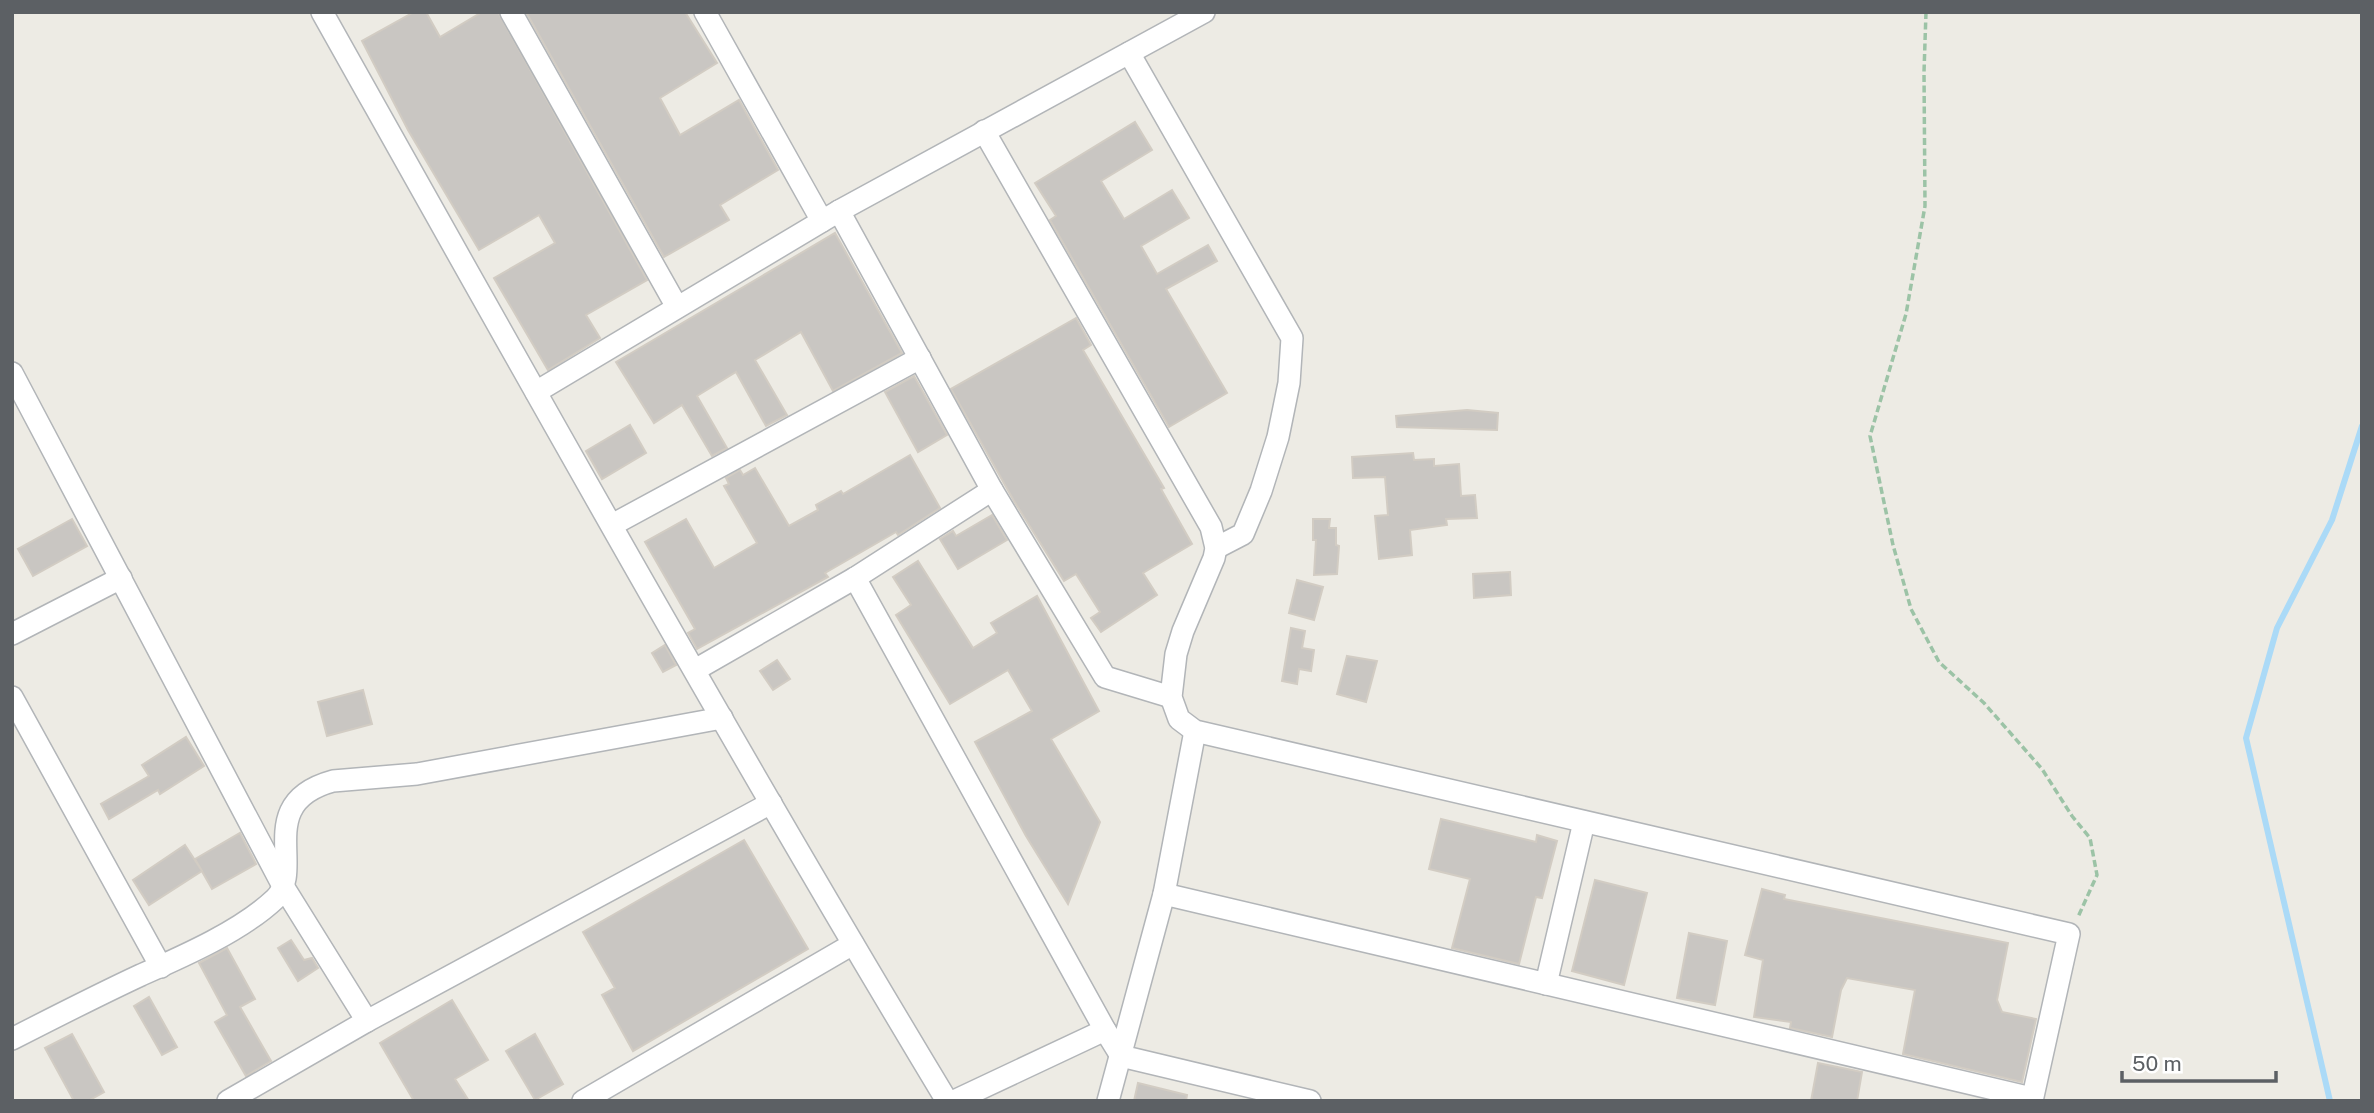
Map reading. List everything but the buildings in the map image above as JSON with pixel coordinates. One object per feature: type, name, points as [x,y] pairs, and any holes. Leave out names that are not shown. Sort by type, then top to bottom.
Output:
[{"type":"street","points":[[322,12],[722,718],[947,1101]]},
{"type":"street","points":[[511,12],[677,307]]},
{"type":"street","points":[[705,12],[920,358],[992,490],[1105,677],[1171,697]]},
{"type":"street","points":[[536,392],[831,216],[1204,12]]},
{"type":"street","points":[[1129,53],[1292,338],[1289,383],[1278,437],[1261,491],[1243,534],[1216,548]]},
{"type":"street","points":[[984,131],[1211,527],[1216,548],[1214,558],[1183,631],[1176,654],[1171,697],[1179,719],[1195,731],[2070,934],[2032,1100],[1164,894]]},
{"type":"street","points":[[612,525],[920,358]]},
{"type":"street","points":[[12,373],[284,886],[368,1021]]},
{"type":"street","points":[[695,670],[855,578],[992,490]]},
{"type":"street","points":[[12,634],[121,578]]},
{"type":"street","points":[[855,578],[1121,1056],[1270,1096],[1310,1101]]},
{"type":"street","points":[[12,698],[161,967]]},
{"type":"street","points":[[12,1040],[196,950],[276,898],[284,886],[285,839],[289,816],[303,797],[322,784],[426,773],[722,718]]},
{"type":"street","points":[[1108,1101],[1164,894],[1195,731]]},
{"type":"street","points":[[239,1098],[368,1021],[771,803]]},
{"type":"street","points":[[1546,984],[1584,822]]},
{"type":"street","points":[[583,1101],[853,944]]},
{"type":"street","points":[[954,1101],[1105,1030]]},
{"type":"path","points":[[1926,12],[1925,205],[1906,314],[1870,436],[1893,545],[1911,608],[1939,662],[1984,703],[2042,768],[2090,838],[2097,875],[2070,934]]},
{"type":"waterway","points":[[2330,1101],[2246,738],[2277,628],[2332,520],[2362,426]]}]
